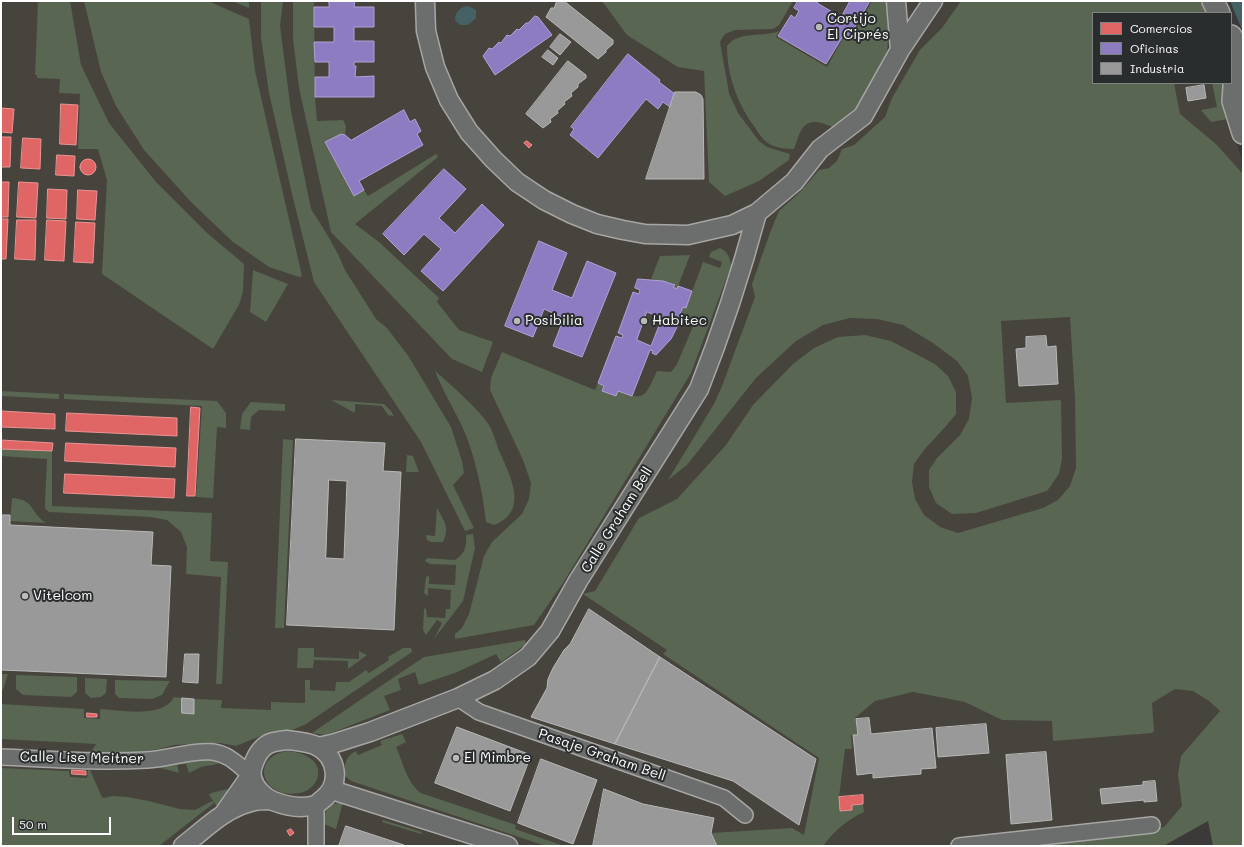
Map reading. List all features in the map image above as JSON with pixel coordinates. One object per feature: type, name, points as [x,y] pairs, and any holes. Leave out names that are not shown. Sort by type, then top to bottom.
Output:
[{"type":"main road","points":[[1213,1],[1218,12]]},
{"type":"main road","points":[[1232,38],[1237,48],[1233,101],[1243,133]]},
{"type":"street","points":[[425,1],[426,31],[429,46],[435,67],[448,100],[469,132],[493,159],[517,182],[544,200],[572,214],[597,224],[645,234],[688,235],[732,225],[757,213],[794,182],[820,149],[863,116],[900,50],[933,1]]},
{"type":"street","points":[[896,1],[900,50]]},
{"type":"street","name":"Calle Graham Bell","points":[[318,747],[370,732],[458,698],[495,680],[528,657],[550,631],[578,581],[699,389],[712,357],[744,264],[757,213]]},
{"type":"street","name":"Pasaje Graham Bell","points":[[458,698],[479,712],[724,798],[745,815]]},
{"type":"street","name":"Calle Graham Bell","points":[[334,767],[341,753],[370,732]]},
{"type":"street","points":[[223,814],[251,775],[255,760],[264,746],[275,741],[301,741],[318,747],[325,753],[334,767],[335,780],[332,790],[316,804],[295,807],[270,800],[256,788],[251,775]]},
{"type":"street","name":"Calle Lise Meitner","points":[[1,757],[110,761],[148,760],[196,752],[214,752],[228,757],[251,775]]},
{"type":"street","points":[[332,790],[508,846]]},
{"type":"street","points":[[183,846],[223,814],[251,802],[270,800]]},
{"type":"street","points":[[316,804],[316,846]]},
{"type":"street","points":[[959,846],[1152,825]]},
{"type":"shaded area","points":[[1,1],[1206,1],[1092,12],[1092,84],[1228,84],[1228,119],[1243,163],[1243,805],[1208,821],[1165,845],[1,846]]},
{"type":"green space","points":[[38,1],[70,1],[81,65],[109,123],[156,182],[207,233],[244,264],[243,292],[239,305],[213,349],[102,274],[107,180],[98,149],[78,149],[80,94],[59,93],[60,79],[37,78],[37,75],[35,75]]},
{"type":"green space","points":[[84,1],[208,1],[249,19],[255,71],[302,276],[299,277],[269,267],[233,242],[191,202],[144,150],[116,106],[101,72]]},
{"type":"green space","points":[[232,1],[249,1],[249,8]]},
{"type":"green space","points":[[261,1],[283,1],[280,26],[291,111],[311,209],[338,254],[345,270],[376,319],[387,328],[409,357],[451,427],[462,461],[464,473],[453,485],[474,528],[465,531],[421,442],[314,282],[269,93],[261,38]]},
{"type":"green space","points":[[293,1],[314,1],[315,97],[317,121],[343,120],[346,126],[345,135],[337,136],[325,143],[354,196],[364,190],[368,196],[436,154],[438,157],[355,224],[379,242],[439,298],[437,302],[459,330],[493,342],[482,372],[452,359],[331,232],[299,88],[293,39]]},
{"type":"green space","points":[[602,1],[793,1],[779,25],[773,29],[735,30],[725,34],[720,42],[729,93],[738,113],[759,141],[767,147],[790,154],[789,160],[759,181],[725,196],[709,182],[704,71],[678,67],[627,35]]},
{"type":"green space","points":[[872,1],[891,1],[887,52],[863,104],[836,128],[823,123],[814,122],[805,125],[800,133],[794,149],[777,147],[764,140],[748,117],[734,88],[727,57],[727,46],[738,38],[779,31],[776,37],[827,67],[843,38],[849,41]]},
{"type":"green space","points":[[961,1],[1206,1],[1212,12],[1092,12],[1092,84],[1174,84],[1180,114],[1216,144],[1243,174],[1243,846],[1213,846],[1208,821],[1165,845],[990,846],[1164,827],[1182,806],[1178,774],[1181,756],[1220,711],[1209,701],[1193,691],[1175,689],[1152,703],[1154,731],[1152,733],[1053,741],[1052,721],[1002,720],[965,702],[913,692],[875,701],[855,718],[858,735],[851,735],[852,749],[845,749],[839,797],[840,811],[852,805],[863,804],[864,812],[852,818],[842,826],[823,846],[717,846],[711,833],[792,828],[804,835],[819,758],[663,654],[667,650],[583,594],[595,591],[639,518],[677,499],[726,445],[753,405],[793,364],[814,348],[838,337],[865,335],[891,341],[935,364],[948,376],[956,392],[956,414],[924,450],[914,464],[912,482],[915,499],[924,515],[940,527],[958,533],[1043,508],[1058,500],[1070,486],[1076,468],[1075,399],[1070,317],[1001,321],[1006,403],[1061,400],[1062,459],[1059,474],[1047,491],[976,513],[952,514],[936,503],[929,487],[929,470],[937,458],[960,435],[969,419],[972,398],[968,376],[957,361],[933,343],[903,325],[877,319],[850,318],[823,325],[796,341],[756,378],[687,465],[668,480],[714,404],[722,386],[755,297],[752,284],[779,211],[800,192],[819,170],[829,168],[837,161],[842,149],[854,145],[885,117],[892,98],[920,50],[942,28]]},
{"type":"green space","points":[[1212,84],[1228,84],[1228,119],[1211,122],[1201,110],[1217,107]]},
{"type":"green space","points":[[720,248],[728,255],[731,266],[691,373],[563,583],[534,625],[455,639],[455,634],[462,628],[469,614],[484,556],[492,542],[522,514],[529,499],[531,483],[523,460],[490,390],[491,378],[502,352],[595,390],[598,383],[604,386],[602,391],[615,396],[618,391],[634,396],[644,394],[650,386],[657,371],[671,372],[677,364],[694,324],[690,318],[683,315],[683,317],[679,316],[683,307],[686,308],[703,262],[720,268],[722,262],[709,257],[711,252]]},
{"type":"green space","points":[[690,255],[677,289],[673,287],[674,285],[671,283],[651,279],[660,256]]},
{"type":"green space","points":[[253,270],[288,284],[266,322],[250,312]]},
{"type":"green space","points":[[435,371],[469,402],[487,422],[509,473],[514,493],[514,503],[511,512],[505,519],[494,525],[486,522],[480,484],[466,435]]},
{"type":"green space","points":[[1,391],[59,394],[59,399],[1,396]]},
{"type":"green space","points":[[64,394],[217,401],[226,413],[226,428],[217,427],[213,498],[196,497],[202,406],[64,399]]},
{"type":"green space","points":[[331,400],[384,404],[394,416],[388,415],[382,406],[355,404],[355,413]]},
{"type":"green space","points":[[251,402],[285,404],[285,411],[259,410],[251,417],[250,430],[240,429],[242,414]]},
{"type":"green space","points":[[283,439],[293,440],[284,628],[275,628]]},
{"type":"green space","points":[[1,449],[52,451],[52,506],[212,513],[210,561],[228,562],[222,684],[216,684],[221,577],[186,574],[187,547],[181,532],[167,520],[150,517],[49,512],[45,509],[47,459],[1,456]]},
{"type":"green space","points":[[407,455],[413,456],[419,472],[406,472]]},
{"type":"green space","points":[[12,498],[25,501],[46,523],[10,521]]},
{"type":"green space","points":[[437,508],[444,521],[446,532],[443,542],[431,542],[427,540],[426,535],[435,536]]},
{"type":"green space","points":[[473,534],[475,548],[463,601],[434,639],[442,623],[437,620],[426,635],[423,630],[424,609],[426,608],[427,617],[445,618],[446,609],[450,609],[451,590],[428,588],[428,596],[424,593],[426,577],[429,576],[429,584],[455,585],[456,565],[430,564],[425,561],[427,558],[455,560],[465,549],[466,535]]},
{"type":"green space","points":[[525,640],[526,644],[501,662],[496,654],[455,673],[419,685],[415,672],[398,679],[401,690],[384,696],[390,710],[326,735],[312,733],[424,657]]},
{"type":"green space","points":[[298,648],[314,648],[314,657],[359,659],[359,651],[367,655],[348,669],[348,661],[314,660],[313,668],[297,668]]},
{"type":"green space","points":[[403,648],[411,648],[412,652],[306,724],[290,731],[276,731],[263,735],[236,746],[220,743],[189,744],[174,745],[132,753],[93,754],[91,752],[96,744],[1,739],[1,704],[84,709],[84,718],[100,719],[100,709],[140,712],[151,711],[168,704],[174,697],[182,698],[182,713],[194,714],[194,699],[222,700],[221,708],[271,710],[271,702],[305,703],[305,680],[310,680],[310,690],[335,691],[336,682],[349,682],[366,670],[369,673],[389,660],[388,657]]},
{"type":"green space","points":[[1,674],[8,674],[1,693]]},
{"type":"green space","points":[[16,675],[77,677],[77,692],[71,697],[23,695],[16,689]]},
{"type":"green space","points":[[85,678],[107,679],[106,693],[101,697],[91,698],[85,693]]},
{"type":"green space","points":[[115,680],[170,681],[162,695],[152,699],[119,698],[115,694]]},
{"type":"green space","points":[[402,734],[406,742],[396,747],[412,784],[421,793],[516,825],[515,829],[564,846],[546,846],[351,781],[345,776],[346,761],[352,753],[356,751],[358,755],[382,745],[380,741]]},
{"type":"green space","points":[[288,751],[309,757],[318,769],[317,779],[311,788],[306,791],[300,793],[287,793],[276,790],[269,784],[265,776],[264,768],[268,761],[276,755]]},
{"type":"green space","points":[[196,756],[228,762],[201,767],[189,773],[186,764],[177,765],[179,773],[146,764]]},
{"type":"green space","points":[[1,768],[69,771],[70,777],[87,778],[88,770],[90,770],[102,797],[104,798],[113,796],[127,797],[180,809],[195,810],[212,801],[214,803],[159,846],[1,846]]},
{"type":"green space","points":[[227,789],[229,793],[218,808],[209,795],[211,793]]},
{"type":"green space","points":[[343,802],[336,829],[324,824],[325,814],[329,805]]},
{"type":"green space","points":[[383,820],[422,832],[421,834],[382,822]]},
{"type":"water","points":[[1230,1],[1243,1],[1243,32]]},
{"type":"water","points":[[468,6],[476,10],[476,18],[468,25],[460,25],[455,20],[457,12]]},
{"type":"building: Comercios","points":[[61,104],[78,105],[76,145],[60,144]]},
{"type":"building: Comercios","points":[[1,108],[14,109],[12,133],[1,132]]},
{"type":"building: Comercios","points":[[1,137],[11,137],[10,167],[1,167]]},
{"type":"building: Comercios","points":[[23,138],[41,139],[40,169],[21,168]]},
{"type":"building: Comercios","points":[[527,141],[532,145],[529,148],[524,143]]},
{"type":"building: Comercios","points":[[57,155],[75,156],[74,176],[56,175]]},
{"type":"building: Comercios","points":[[88,159],[94,161],[96,167],[94,173],[88,175],[82,173],[80,167],[82,161]]},
{"type":"building: Comercios","points":[[1,182],[9,182],[8,217],[1,217]]},
{"type":"building: Comercios","points":[[19,182],[38,183],[36,218],[17,217]]},
{"type":"building: Comercios","points":[[48,189],[67,190],[66,219],[47,218]]},
{"type":"building: Comercios","points":[[78,190],[97,191],[95,220],[77,219]]},
{"type":"building: Comercios","points":[[1,219],[8,219],[6,259],[1,259]]},
{"type":"building: Comercios","points":[[17,220],[36,220],[35,260],[15,259]]},
{"type":"building: Comercios","points":[[47,220],[66,221],[64,261],[45,260]]},
{"type":"building: Comercios","points":[[76,222],[95,223],[93,263],[74,262]]},
{"type":"building: Comercios","points":[[191,407],[200,408],[195,496],[187,496]]},
{"type":"building: Comercios","points":[[1,411],[55,414],[55,429],[1,427]]},
{"type":"building: Comercios","points":[[67,413],[177,418],[177,436],[66,431]]},
{"type":"building: Comercios","points":[[1,440],[53,443],[52,451],[1,449]]},
{"type":"building: Comercios","points":[[66,443],[176,448],[175,467],[65,461]]},
{"type":"building: Comercios","points":[[65,474],[175,479],[174,498],[64,493]]},
{"type":"building: Comercios","points":[[87,713],[97,714],[97,717],[87,717]]},
{"type":"building: Comercios","points":[[72,770],[86,771],[86,775],[72,774]]},
{"type":"building: Comercios","points":[[863,795],[863,804],[852,805],[852,810],[840,811],[839,797]]},
{"type":"building: Comercios","points":[[291,829],[294,833],[290,836],[287,831]]},
{"type":"building: Oficinas","points":[[329,1],[355,1],[354,7],[374,7],[374,27],[354,27],[354,41],[374,41],[374,62],[354,62],[354,66],[356,66],[355,77],[374,76],[374,97],[315,97],[315,77],[329,77],[329,62],[315,62],[314,42],[334,42],[334,27],[314,27],[314,7],[329,7]]},
{"type":"building: Oficinas","name":"Cortijo El Ciprés","points":[[798,1],[818,1],[817,3],[841,17],[850,1],[870,1],[848,39],[843,36],[826,64],[778,36],[791,15],[795,18],[799,11],[794,8]]},
{"type":"building: Oficinas","points":[[535,16],[538,17],[552,35],[495,75],[483,56],[489,48],[492,49],[499,42],[501,43],[507,35],[510,36],[517,29],[519,30]]},
{"type":"building: Oficinas","points":[[628,54],[660,80],[659,82],[675,94],[670,107],[663,102],[658,109],[646,99],[598,158],[570,135],[574,129],[571,127]]},
{"type":"building: Oficinas","points":[[404,110],[410,122],[415,119],[421,131],[417,134],[423,145],[359,181],[364,190],[354,196],[325,142],[341,134],[345,135],[351,140]]},
{"type":"building: Oficinas","points":[[444,169],[466,189],[439,218],[455,233],[482,204],[504,225],[443,291],[421,271],[441,249],[424,234],[404,255],[383,234]]},
{"type":"building: Oficinas","points":[[539,241],[567,253],[552,290],[572,298],[587,261],[616,273],[582,357],[553,346],[564,318],[544,309],[533,337],[505,326]]},
{"type":"building: Oficinas","points":[[638,279],[663,281],[675,285],[673,287],[677,289],[678,286],[692,291],[686,308],[683,307],[679,316],[683,317],[671,339],[656,355],[650,350],[632,396],[618,391],[616,396],[602,391],[604,386],[598,383],[616,336],[622,338],[623,335],[618,333],[633,292],[639,294],[640,290],[635,288]],"holes":[[[647,312],[662,318],[651,346],[637,340]]]},
{"type":"building: Industria","points":[[557,1],[564,1],[613,40],[613,44],[598,59],[546,17],[551,8],[554,8]]},
{"type":"building: Industria","points":[[560,34],[571,42],[560,55],[550,47]]},
{"type":"building: Industria","points":[[548,50],[558,58],[553,65],[542,57]]},
{"type":"building: Industria","points":[[568,61],[586,75],[586,78],[578,84],[578,87],[571,93],[572,96],[564,102],[565,104],[557,111],[558,113],[550,119],[551,122],[543,128],[526,114]]},
{"type":"building: Industria","points":[[1204,85],[1206,98],[1188,101],[1186,88]]},
{"type":"building: Industria","points":[[675,92],[696,92],[701,95],[703,99],[704,179],[646,179]]},
{"type":"building: Industria","points":[[1046,336],[1047,347],[1056,346],[1058,384],[1019,386],[1016,349],[1026,348],[1026,337]]},
{"type":"building: Industria","points":[[296,439],[385,443],[383,471],[401,472],[394,630],[287,625]],"holes":[[[329,480],[347,481],[344,559],[326,558]]]},
{"type":"building: Industria","points":[[1,515],[10,515],[10,525],[153,532],[151,565],[171,566],[166,677],[1,670]]},
{"type":"building: Industria","points":[[589,609],[660,657],[615,744],[531,717],[547,688],[548,679],[553,668],[564,650],[570,644]]},
{"type":"building: Industria","points":[[185,654],[199,654],[198,683],[183,682]]},
{"type":"building: Industria","points":[[660,657],[816,759],[799,825],[733,781],[615,744]]},
{"type":"building: Industria","points":[[182,698],[194,699],[194,714],[182,713]]},
{"type":"building: Industria","points":[[869,718],[871,734],[932,728],[936,768],[921,769],[921,774],[873,778],[873,773],[857,775],[853,735],[858,735],[856,719]]},
{"type":"building: Industria","points":[[986,724],[989,753],[938,757],[936,728]]},
{"type":"building: Industria","points":[[457,727],[531,755],[510,811],[435,783]]},
{"type":"building: Industria","points":[[1046,752],[1052,820],[1011,824],[1006,755]]},
{"type":"building: Industria","points":[[541,759],[597,780],[573,844],[518,823]]},
{"type":"building: Industria","points":[[1155,781],[1157,801],[1144,802],[1144,800],[1102,804],[1100,789],[1143,785],[1143,782]]},
{"type":"building: Industria","points":[[604,789],[643,804],[714,818],[711,833],[717,846],[593,846]]},
{"type":"building: Industria","points":[[346,826],[404,845],[339,846]]},
{"type":"place","name":"Cortijo El Ciprés","points":[[819,27]]},
{"type":"place","name":"Posibilia","points":[[517,321]]},
{"type":"place","name":"Habitec","points":[[644,321]]},
{"type":"place","name":"Vitelcom","points":[[25,596]]},
{"type":"place","name":"El Mimbre","points":[[456,758]]}]
